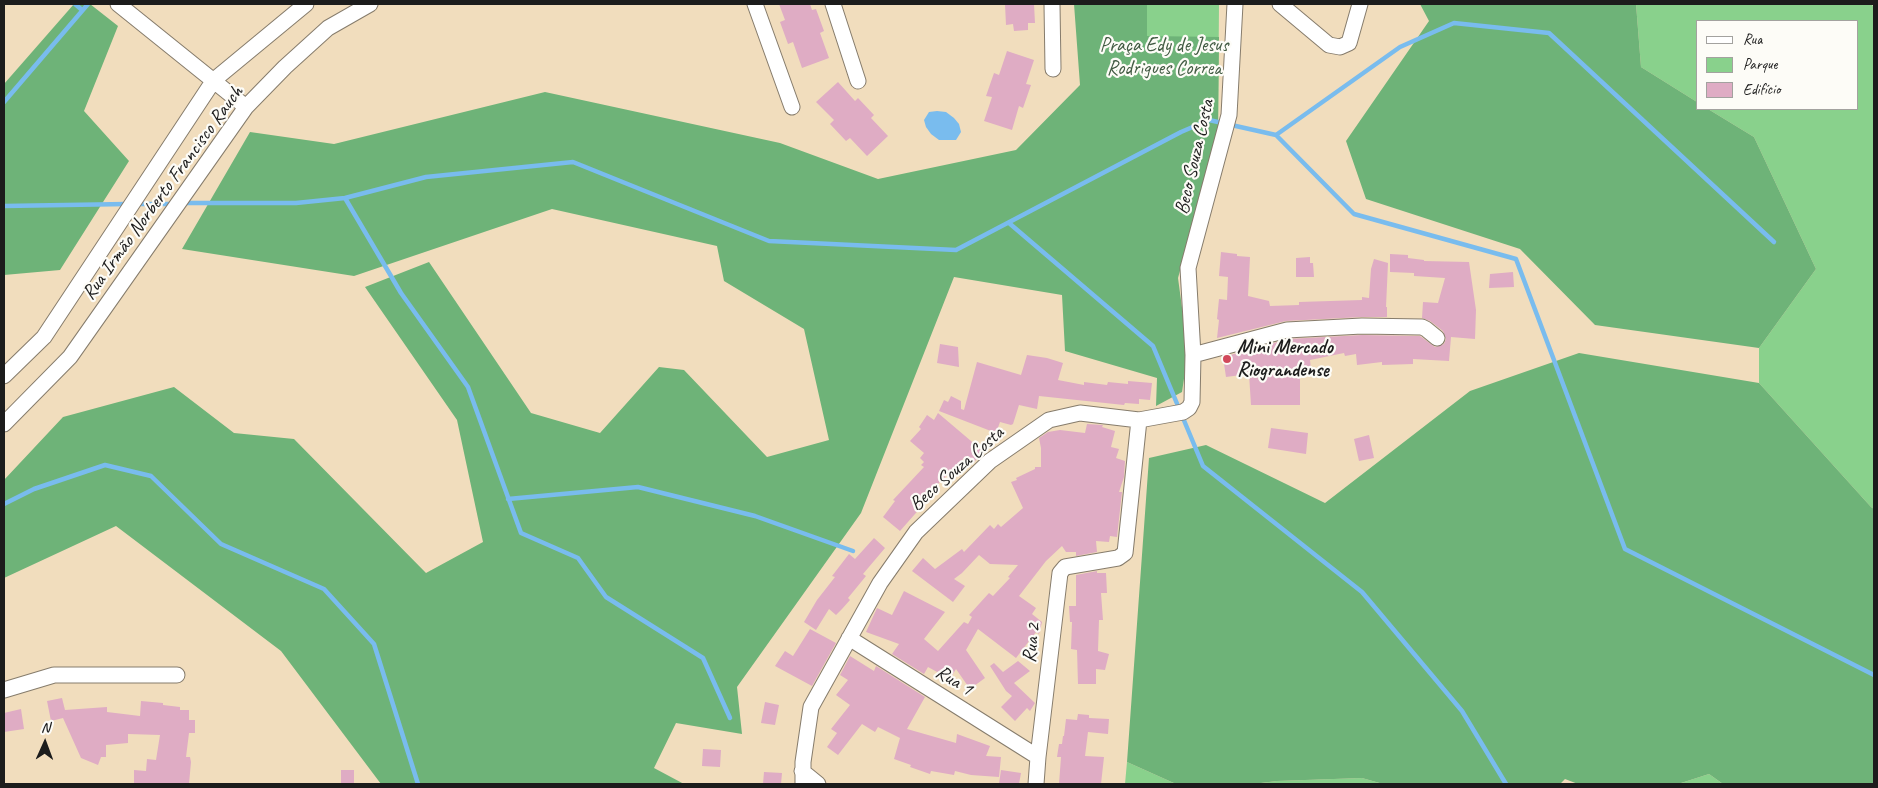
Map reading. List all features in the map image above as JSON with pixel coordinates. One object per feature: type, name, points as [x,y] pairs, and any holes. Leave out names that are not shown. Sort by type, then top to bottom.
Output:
[{"type":"street","points":[[118,4],[246,107]]},
{"type":"street","name":"Rua Irmão Norberto Francisco Rauch","points":[[4,376],[44,338],[214,80],[306,4]]},
{"type":"street","name":"Rua Irmão Norberto Francisco Rauch","points":[[4,424],[70,357],[246,107],[328,28],[370,4]]},
{"type":"street","points":[[756,4],[792,107]]},
{"type":"street","points":[[833,4],[858,81]]},
{"type":"street","points":[[1052,4],[1053,69]]},
{"type":"street","name":"Beco Souza Costa","points":[[802,778],[811,707],[880,582],[916,532],[990,462],[1049,420],[1080,413],[1139,420],[1183,412],[1189,408],[1192,402],[1193,355],[1188,268],[1229,115],[1234,4]]},
{"type":"street","points":[[1280,4],[1329,45],[1340,46],[1349,42],[1360,4]]},
{"type":"street","points":[[1193,355],[1287,330],[1362,326],[1422,327],[1426,328],[1437,338]]},
{"type":"street","name":"Rua 2","points":[[1036,784],[1061,570],[1072,566],[1118,558],[1126,550],[1139,420]]},
{"type":"street","name":"Rua 1","points":[[849,638],[1038,757]]},
{"type":"street","points":[[4,690],[54,675],[177,675]]},
{"type":"street","points":[[802,778],[818,784]]},
{"type":"green space","points":[[74,4],[90,4],[118,26],[84,111],[129,161],[60,270],[4,275],[4,84]]},
{"type":"green space","name":"Praça Edy de Jesus Rodrigues Correa","points":[[1074,4],[1219,4],[1218,131]]},
{"type":"green space","points":[[1074,4],[1147,4],[1147,36],[1219,37],[1218,131],[1178,278],[1188,352],[1182,392],[1156,406],[1157,378],[1065,351],[1062,295],[954,277],[861,513],[737,687],[742,734],[676,723],[654,768],[684,784],[381,784],[281,651],[116,526],[4,578],[4,480],[63,417],[174,387],[234,433],[294,439],[426,573],[483,542],[457,420],[365,287],[429,262],[531,413],[600,433],[659,367],[684,370],[767,457],[829,440],[804,329],[724,281],[717,246],[552,209],[354,276],[182,249],[250,132],[334,144],[545,92],[780,143],[878,179],[1016,150],[1080,85]]},
{"type":"green space","points":[[1420,4],[1636,4],[1641,67],[1696,101],[1696,110],[1710,110],[1754,137],[1816,269],[1759,348],[1595,325],[1520,249],[1366,199],[1346,141],[1429,21]]},
{"type":"green space","points":[[1636,4],[1871,4],[1874,7],[1874,509],[1759,383],[1759,348],[1816,269],[1754,137],[1710,110],[1858,110],[1858,20],[1696,20],[1696,101],[1641,67]]},
{"type":"green space","points":[[1579,353],[1759,383],[1874,509],[1874,784],[1723,784],[1709,774],[1678,784],[1578,784],[1565,779],[1560,784],[1383,784],[1362,778],[1277,781],[1253,784],[1176,784],[1127,762],[1149,458],[1206,445],[1325,503],[1470,391]]},
{"type":"green space","points":[[1127,762],[1176,784],[1125,784]]},
{"type":"green space","points":[[1709,774],[1723,784],[1678,784]]},
{"type":"green space","points":[[1362,778],[1383,784],[1253,784],[1277,781]]},
{"type":"water","points":[[929,112],[946,112],[959,124],[961,132],[956,140],[939,140],[926,127],[924,120]]},
{"type":"building","points":[[779,4],[810,4],[812,10],[816,9],[824,31],[820,33],[829,58],[802,68],[793,42],[788,44],[780,22],[785,20]]},
{"type":"building","points":[[1005,4],[1034,4],[1035,23],[1028,23],[1028,30],[1014,31],[1013,24],[1006,25]]},
{"type":"building","points":[[1007,51],[1034,60],[1026,84],[1031,85],[1023,108],[1019,106],[1012,130],[984,121],[992,97],[986,96],[994,73],[999,75]]},
{"type":"building","points":[[838,82],[855,101],[858,98],[874,115],[871,118],[888,136],[867,156],[850,138],[846,141],[830,124],[834,120],[816,102]]},
{"type":"building","points":[[1221,252],[1250,257],[1248,296],[1269,301],[1270,306],[1299,305],[1299,302],[1362,300],[1362,297],[1369,298],[1371,269],[1374,259],[1388,263],[1387,317],[1286,321],[1217,338],[1219,299],[1227,300],[1228,277],[1219,276]]},
{"type":"building","points":[[1390,254],[1408,255],[1408,258],[1424,261],[1469,262],[1476,310],[1475,339],[1451,337],[1449,361],[1413,359],[1413,364],[1382,365],[1382,362],[1357,365],[1356,354],[1345,356],[1344,353],[1310,360],[1311,369],[1300,371],[1300,405],[1251,405],[1249,374],[1226,377],[1223,357],[1288,339],[1362,335],[1420,336],[1435,347],[1444,344],[1446,339],[1443,331],[1430,321],[1422,318],[1423,302],[1438,303],[1445,278],[1414,276],[1414,273],[1390,272]]},
{"type":"building","points":[[1310,257],[1310,263],[1313,263],[1314,277],[1296,277],[1296,258]]},
{"type":"building","points":[[1513,272],[1514,287],[1489,288],[1490,274]]},
{"type":"building","points":[[940,344],[958,347],[959,367],[937,363]]},
{"type":"building","points":[[1027,355],[1063,363],[1058,380],[1084,385],[1084,382],[1107,385],[1108,382],[1128,384],[1128,381],[1152,383],[1150,400],[1139,399],[1139,404],[1125,403],[1124,405],[1039,396],[1037,409],[1019,405],[1013,424],[1000,422],[996,433],[939,411],[944,400],[948,402],[951,396],[961,401],[961,409],[964,410],[977,362],[1021,375]]},
{"type":"building","points":[[938,413],[984,452],[972,464],[964,458],[938,484],[928,496],[930,497],[900,531],[883,517],[895,501],[893,500],[924,467],[921,465],[924,462],[920,458],[924,453],[910,441],[921,429],[919,427],[927,415],[934,420]]},
{"type":"building","points":[[1087,424],[1103,425],[1102,427],[1115,431],[1111,447],[1119,449],[1116,458],[1125,461],[1124,477],[1119,492],[1122,492],[1117,537],[1110,536],[1109,542],[1096,541],[1097,552],[1076,556],[1076,552],[1066,552],[1062,546],[1046,561],[1019,596],[1036,608],[1032,614],[1042,622],[1039,634],[1036,632],[1016,658],[978,629],[966,650],[985,678],[970,689],[956,669],[950,679],[928,667],[924,674],[892,654],[899,644],[866,632],[877,608],[892,615],[904,591],[945,612],[924,639],[938,651],[964,622],[968,624],[972,617],[969,615],[989,593],[993,596],[1010,578],[1008,577],[1018,565],[990,564],[979,555],[954,579],[965,586],[953,602],[912,571],[923,558],[935,569],[962,549],[964,552],[990,525],[994,529],[998,524],[1001,527],[1023,508],[1011,482],[1035,469],[1035,467],[1041,467],[1039,438],[1048,432],[1060,430],[1085,433]]},
{"type":"building","points":[[1271,428],[1308,433],[1306,454],[1268,448]]},
{"type":"building","points":[[1369,435],[1374,458],[1359,461],[1354,439]]},
{"type":"building","points":[[874,538],[885,548],[863,574],[866,576],[848,598],[850,600],[836,615],[829,609],[816,630],[804,622],[817,600],[835,577],[832,576],[849,554],[855,559]]},
{"type":"building","points":[[1097,571],[1097,573],[1106,573],[1107,593],[1101,593],[1103,620],[1099,620],[1098,651],[1109,654],[1105,670],[1096,669],[1096,684],[1078,684],[1077,650],[1071,649],[1072,622],[1070,622],[1069,606],[1076,606],[1076,575]]},
{"type":"building","points":[[810,629],[836,643],[812,686],[775,666],[785,651],[793,656]]},
{"type":"building","points":[[850,656],[874,671],[876,666],[925,697],[907,729],[956,743],[957,734],[990,746],[986,756],[1001,757],[999,777],[971,775],[955,771],[954,775],[931,771],[930,774],[910,767],[911,765],[894,759],[900,738],[878,727],[875,732],[862,724],[838,755],[827,747],[837,733],[831,729],[850,705],[836,695],[848,680],[840,675]]},
{"type":"building","points":[[1018,661],[1030,671],[1014,683],[1035,703],[1030,711],[1027,708],[1015,721],[1001,707],[1012,696],[1006,691],[990,666],[994,663],[1003,672]]},
{"type":"building","points":[[62,698],[65,710],[107,707],[107,712],[140,716],[141,701],[163,703],[163,705],[180,707],[180,710],[189,710],[189,720],[195,720],[195,733],[189,733],[186,757],[190,757],[191,762],[189,784],[134,784],[134,770],[146,771],[147,759],[156,760],[160,735],[128,734],[128,743],[106,745],[106,757],[101,757],[98,765],[81,758],[63,718],[51,721],[47,701]]},
{"type":"building","points":[[765,702],[779,705],[775,725],[761,723]]},
{"type":"building","points":[[21,709],[24,729],[4,732],[4,713]]},
{"type":"building","points":[[1078,714],[1089,715],[1089,718],[1109,719],[1108,734],[1088,732],[1085,756],[1104,757],[1101,784],[1059,784],[1061,757],[1057,757],[1059,744],[1062,744],[1066,719],[1077,720]]},
{"type":"building","points":[[703,749],[721,750],[720,767],[702,766]]},
{"type":"building","points":[[341,770],[354,770],[354,784],[341,784]]},
{"type":"building","points":[[1001,770],[1021,773],[1019,784],[999,784]]},
{"type":"building","points":[[764,772],[782,773],[781,784],[763,784]]},
{"type":"waterway","points":[[75,4],[82,10]]},
{"type":"waterway","points":[[4,102],[88,4]]},
{"type":"waterway","points":[[1276,135],[1400,47],[1454,23],[1549,33],[1774,242]]},
{"type":"waterway","points":[[182,203],[296,203],[345,198],[426,177],[573,162],[769,241],[956,250],[1181,132],[1209,120],[1276,135],[1354,214],[1516,259],[1625,549],[1874,675]]},
{"type":"waterway","points":[[345,198],[401,293],[468,387],[521,533],[578,558],[606,597],[703,658],[730,718]]},
{"type":"waterway","points":[[4,206],[127,204]]},
{"type":"waterway","points":[[137,204],[175,204]]},
{"type":"waterway","points":[[1009,223],[1153,346],[1203,466],[1362,592],[1462,711],[1506,784]]},
{"type":"waterway","points":[[4,504],[34,489],[105,465],[151,476],[221,544],[324,589],[374,644],[418,784]]},
{"type":"waterway","points":[[508,499],[638,487],[755,516],[853,551]]},
{"type":"place","name":"Mini Mercado Riograndense","points":[[1227,359]]}]
